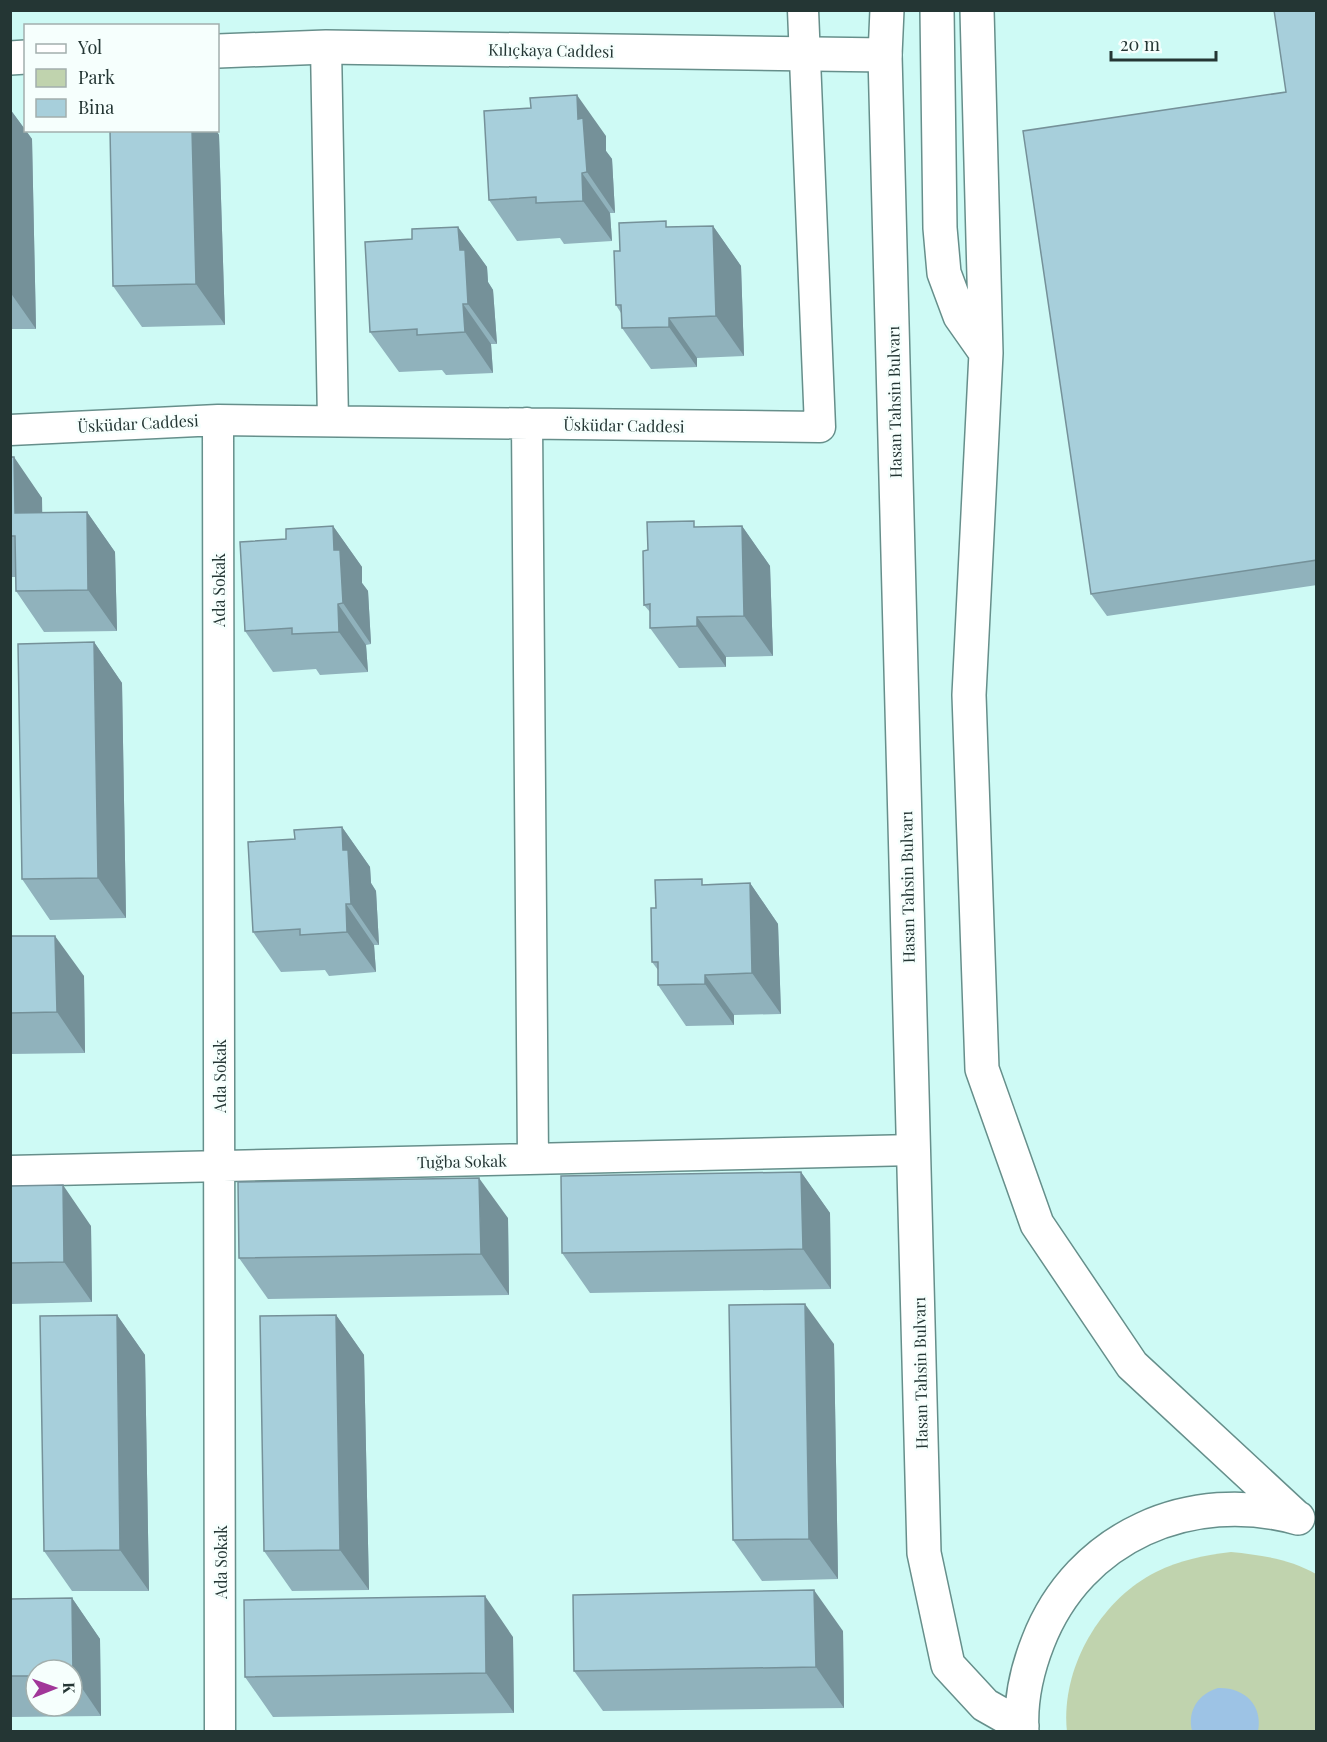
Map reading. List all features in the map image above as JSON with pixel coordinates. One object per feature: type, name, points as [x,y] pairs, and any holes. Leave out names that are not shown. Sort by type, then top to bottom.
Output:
[{"type":"main road","name":"Hasan Tahsin Bulvarı","points":[[887,10],[885,55],[924,1553],[948,1665],[985,1705],[1022,1729]]},
{"type":"main road","points":[[937,10],[940,228],[944,273],[960,316],[986,353]]},
{"type":"main road","points":[[977,10],[986,353],[969,695],[982,1069],[1037,1224],[1132,1365],[1306,1521]]},
{"type":"main road","name":"Kılıçkaya Caddesi","points":[[219,51],[326,47],[885,55]]},
{"type":"main road","points":[[1022,1729],[1028,1671],[1043,1628],[1081,1573],[1106,1551],[1134,1533],[1165,1520],[1197,1511],[1230,1508],[1264,1510],[1306,1521]]},
{"type":"street","name":"Üsküdar Caddesi","points":[[10,430],[218,420],[820,427],[803,10]]},
{"type":"street","points":[[326,47],[333,421]]},
{"type":"street","name":"Ada Sokak","points":[[218,420],[220,1731]]},
{"type":"street","points":[[527,423],[532,1159]]},
{"type":"street","name":"Tuğba Sokak","points":[[10,1171],[914,1150]]},
{"type":"green space","points":[[1231,1552],[1286,1561],[1316,1574],[1316,1731],[1067,1732],[1070,1684],[1077,1661],[1101,1618],[1117,1600],[1136,1584],[1174,1564]]},
{"type":"water","points":[[1218,1688],[1236,1691],[1250,1699],[1258,1713],[1258,1731],[1192,1731],[1191,1717],[1196,1704],[1205,1694]]},
{"type":"building","points":[[1274,10],[1317,10],[1317,560],[1091,594],[1023,131],[1286,92]]},
{"type":"building","points":[[577,95],[578,119],[583,118],[587,172],[582,173],[583,201],[536,203],[536,197],[489,200],[484,111],[531,108],[530,98]]},
{"type":"building","points":[[110,132],[192,132],[196,284],[113,286]]},
{"type":"building","points":[[666,221],[666,227],[713,226],[716,316],[669,318],[669,327],[622,328],[621,305],[616,305],[614,251],[620,251],[619,223]]},
{"type":"building","points":[[458,227],[460,250],[465,250],[468,304],[463,304],[465,332],[417,335],[417,329],[370,332],[365,242],[412,239],[412,229]]},
{"type":"building","points":[[10,457],[14,457],[15,513],[87,512],[88,590],[16,591],[15,536],[10,536]]},
{"type":"building","points":[[694,521],[694,527],[742,526],[744,616],[697,617],[697,626],[650,628],[650,604],[644,605],[643,551],[648,550],[647,522]]},
{"type":"building","points":[[333,526],[334,550],[340,550],[343,603],[338,604],[339,632],[292,634],[292,628],[245,631],[240,542],[286,539],[286,529]]},
{"type":"building","points":[[94,642],[98,878],[22,879],[18,644]]},
{"type":"building","points":[[342,827],[343,850],[348,850],[351,904],[346,904],[347,932],[300,935],[300,929],[253,932],[248,842],[295,839],[294,830]]},
{"type":"building","points":[[702,879],[702,885],[750,883],[752,973],[705,975],[705,984],[658,985],[658,962],[652,962],[651,908],[656,908],[655,880]]},
{"type":"building","points":[[10,936],[55,936],[57,1012],[10,1013]]},
{"type":"building","points":[[801,1172],[803,1249],[562,1253],[561,1176]]},
{"type":"building","points":[[479,1178],[481,1254],[239,1258],[238,1182]]},
{"type":"building","points":[[63,1185],[64,1262],[10,1263],[10,1186]]},
{"type":"building","points":[[805,1304],[809,1539],[733,1540],[729,1305]]},
{"type":"building","points":[[117,1315],[120,1550],[44,1551],[40,1316]]},
{"type":"building","points":[[336,1315],[340,1550],[264,1551],[260,1316]]},
{"type":"building","points":[[814,1590],[816,1667],[574,1671],[573,1595]]},
{"type":"building","points":[[485,1596],[486,1673],[245,1677],[244,1600]]},
{"type":"building","points":[[72,1598],[73,1658],[24,1658],[24,1676],[10,1676],[10,1599]]}]
